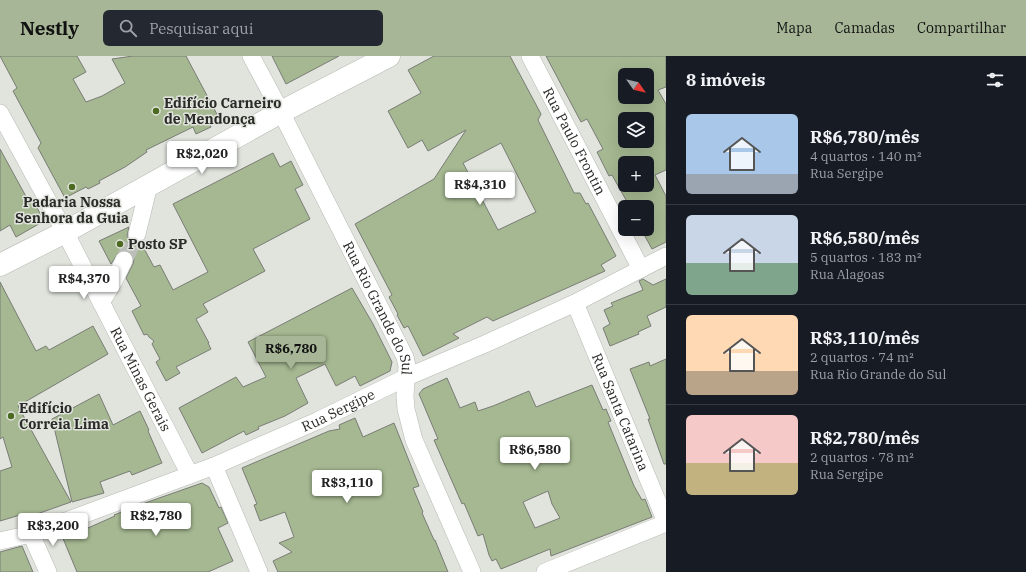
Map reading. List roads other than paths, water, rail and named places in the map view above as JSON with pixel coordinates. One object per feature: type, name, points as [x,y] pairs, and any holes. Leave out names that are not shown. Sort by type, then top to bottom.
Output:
[{"type":"main road","points":[[0,265],[65,232],[281,112],[389,56]]},
{"type":"street","name":"Rua Rio Grande do Sul","points":[[251,56],[281,112],[405,357],[407,366],[405,396],[406,409],[414,440],[472,572]]},
{"type":"street","name":"Rua Paulo Frontin","points":[[530,56],[641,269]]},
{"type":"street","name":"Rua Minas Gerais","points":[[0,113],[65,232],[190,475]]},
{"type":"street","points":[[137,234],[149,185]]},
{"type":"street","name":"Rua Sergipe","points":[[0,541],[31,534],[214,466],[317,421],[407,377],[485,344],[575,303],[666,256]]},
{"type":"street","points":[[101,303],[124,260]]},
{"type":"street","name":"Rua Santa Catarina","points":[[575,303],[666,522]]},
{"type":"street","points":[[214,466],[259,572]]},
{"type":"street","points":[[545,572],[666,522]]},
{"type":"street","points":[[31,534],[48,572]]},
{"type":"tunnel","points":[[124,260],[137,234]]},
{"type":"place","name":"Edifício Carneiro de Mendonça","points":[[156,111]]},
{"type":"place","name":"Padaria Nossa Senhora da Guia","points":[[72,187]]},
{"type":"place","name":"Posto SP","points":[[120,244]]},
{"type":"place","name":"Edifício Correia Lima","points":[[11,416]]}]
